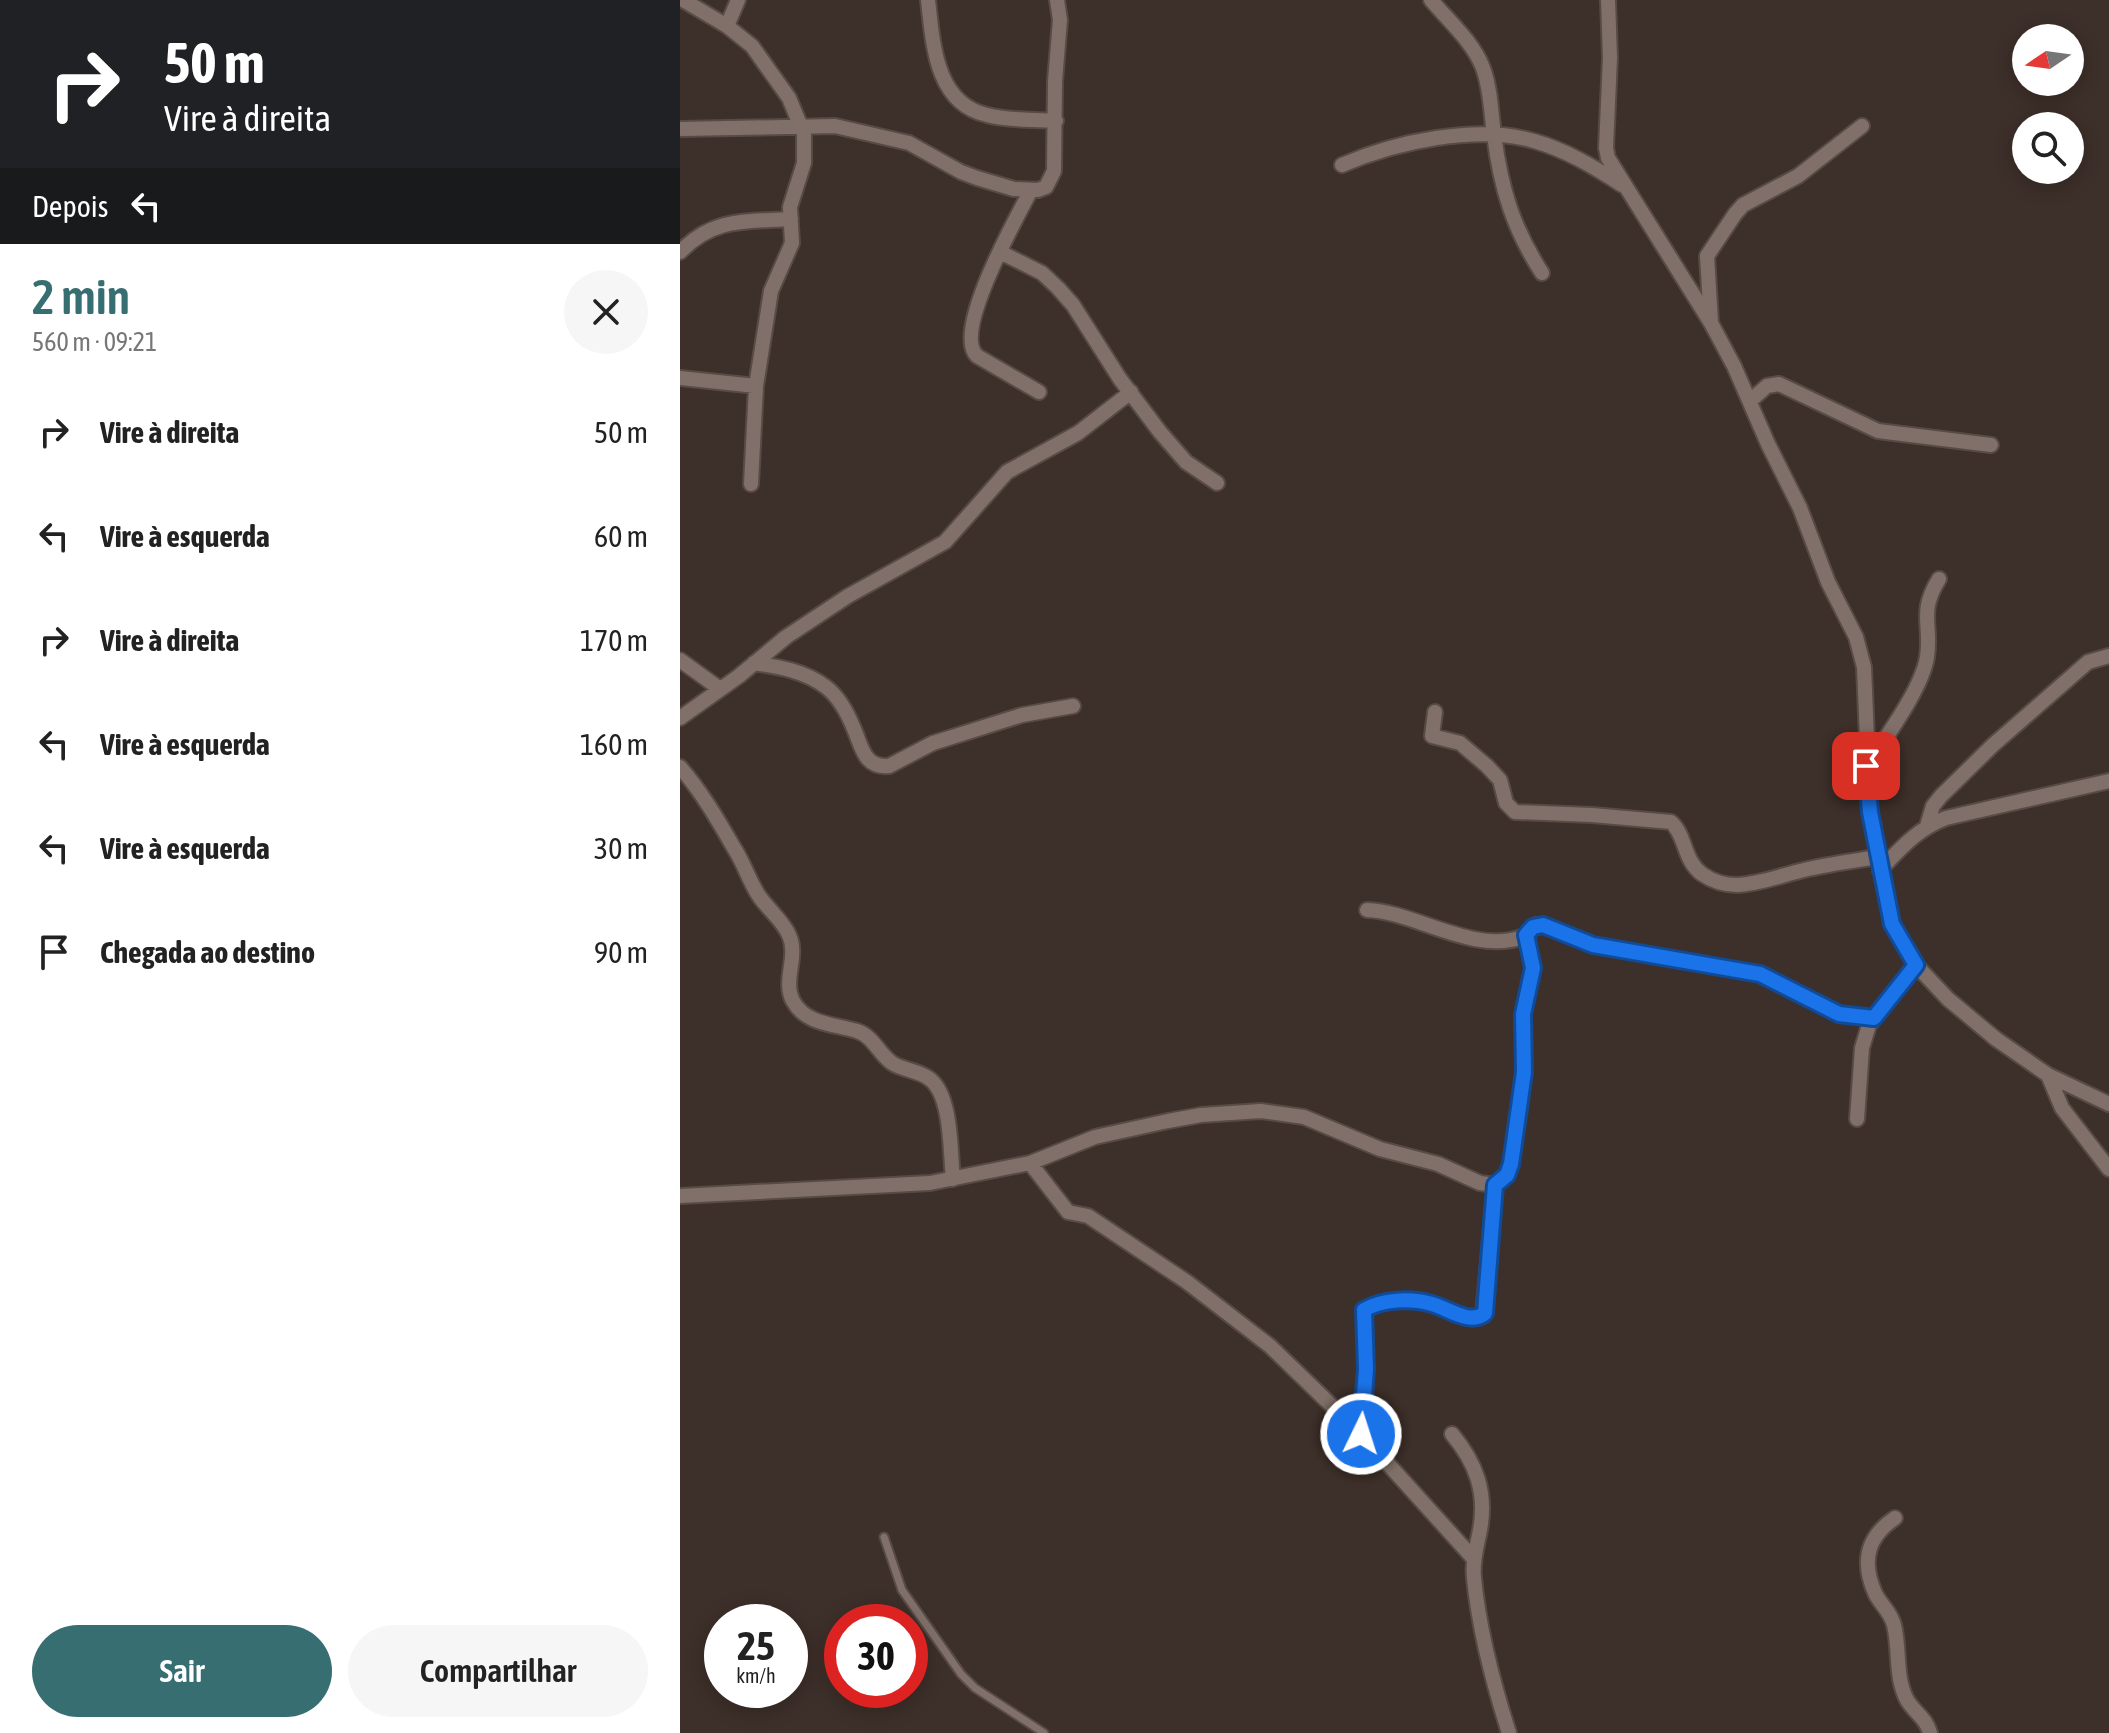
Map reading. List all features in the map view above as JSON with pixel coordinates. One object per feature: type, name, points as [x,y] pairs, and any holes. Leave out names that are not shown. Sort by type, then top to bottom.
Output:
[{"type":"street","points":[[683,0],[727,26],[752,46],[789,98],[802,127],[804,163],[791,200],[792,243],[771,291],[756,386],[751,484]]},
{"type":"street","points":[[727,26],[738,0]]},
{"type":"street","points":[[928,0],[940,73],[957,99],[971,110],[987,116],[1056,121]]},
{"type":"street","points":[[680,129],[835,126],[898,140],[923,150],[961,172],[1014,189],[1046,187],[1054,171],[1055,81],[1060,20],[1057,0]]},
{"type":"street","points":[[1431,0],[1475,53],[1483,69],[1506,204],[1516,229],[1542,273]]},
{"type":"street","points":[[1608,0],[1608,158],[1711,323],[1800,508],[1828,582],[1856,637],[1864,667],[1870,812],[1892,924],[1916,965],[1960,1009],[1996,1039],[2048,1075],[2109,1104]]},
{"type":"street","points":[[1711,323],[1707,256],[1735,214],[1743,205],[1798,176],[1862,126]]},
{"type":"street","points":[[1342,165],[1376,151],[1396,147],[1456,136],[1494,136],[1533,140],[1562,151],[1592,165],[1625,187]]},
{"type":"street","points":[[1031,190],[981,295],[972,328],[972,351],[1039,392]]},
{"type":"street","points":[[680,252],[693,238],[709,228],[791,219]]},
{"type":"street","points":[[1000,252],[1042,273],[1058,288],[1073,305],[1160,432],[1186,462],[1217,483]]},
{"type":"street","points":[[680,378],[756,386]]},
{"type":"street","points":[[1750,401],[1767,386],[1779,384],[1878,431],[1991,445]]},
{"type":"street","points":[[680,718],[786,637],[848,596],[945,542],[1007,472],[1078,433],[1131,392]]},
{"type":"street","points":[[1866,766],[1925,666],[1928,655],[1926,607],[1939,579]]},
{"type":"street","points":[[1927,826],[1933,806],[1941,796],[1993,745],[2088,662],[2109,656]]},
{"type":"street","points":[[680,660],[720,689]]},
{"type":"street","points":[[754,663],[801,673],[827,688],[847,715],[865,756],[872,764],[881,767],[889,766],[933,743],[1011,718],[1073,706]]},
{"type":"street","points":[[1435,712],[1432,736],[1460,743],[1487,766],[1500,780],[1506,803],[1515,812],[1671,822],[1678,830],[1686,855],[1693,865],[1701,874],[1717,882],[1746,883],[1835,863],[1879,864],[1927,826],[1980,808],[2109,781]]},
{"type":"street","points":[[680,767],[735,848],[758,894],[790,935],[793,963],[790,989],[793,1001],[815,1020],[867,1036],[895,1065],[920,1072],[932,1080],[940,1092],[947,1114],[953,1179]]},
{"type":"street","points":[[1367,910],[1382,910],[1461,936],[1493,940],[1526,935],[1533,927],[1543,925],[1593,945],[1760,974],[1839,1014],[1874,1018]]},
{"type":"street","points":[[1361,1434],[1366,1369],[1364,1310],[1378,1304],[1413,1301],[1432,1304],[1465,1317],[1483,1316],[1495,1185],[1507,1175],[1511,1164],[1524,1072],[1523,1014],[1533,968],[1526,935]]},
{"type":"street","points":[[1857,1119],[1862,1048],[1874,1018],[1916,965]]},
{"type":"street","points":[[2048,1075],[2062,1108],[2109,1169]]},
{"type":"street","points":[[680,1196],[860,1188],[953,1179],[1030,1163],[1095,1137],[1201,1115],[1261,1111],[1304,1117],[1380,1149],[1438,1164],[1480,1183],[1495,1185]]},
{"type":"street","points":[[1030,1163],[1068,1212],[1088,1216],[1219,1305],[1270,1346],[1361,1434],[1474,1559]]},
{"type":"street","points":[[1452,1434],[1470,1457],[1479,1480],[1483,1509],[1474,1559],[1476,1600],[1509,1733]]},
{"type":"street","points":[[1895,1518],[1873,1537],[1868,1564],[1875,1592],[1894,1626],[1898,1669],[1906,1697],[1928,1724],[1930,1733]]},
{"type":"lane","points":[[884,1537],[902,1590],[961,1674],[975,1688],[1044,1733]]},
{"type":"route","points":[[1361,1434],[1366,1369],[1362,1313],[1367,1307],[1413,1301],[1432,1304],[1465,1317],[1480,1318],[1485,1313],[1495,1185],[1507,1175],[1511,1164],[1524,1072],[1523,1014],[1533,968],[1526,935],[1536,925],[1543,925],[1593,945],[1760,974],[1826,1009],[1839,1014],[1874,1018],[1916,965],[1892,924],[1870,812],[1866,766]]}]
